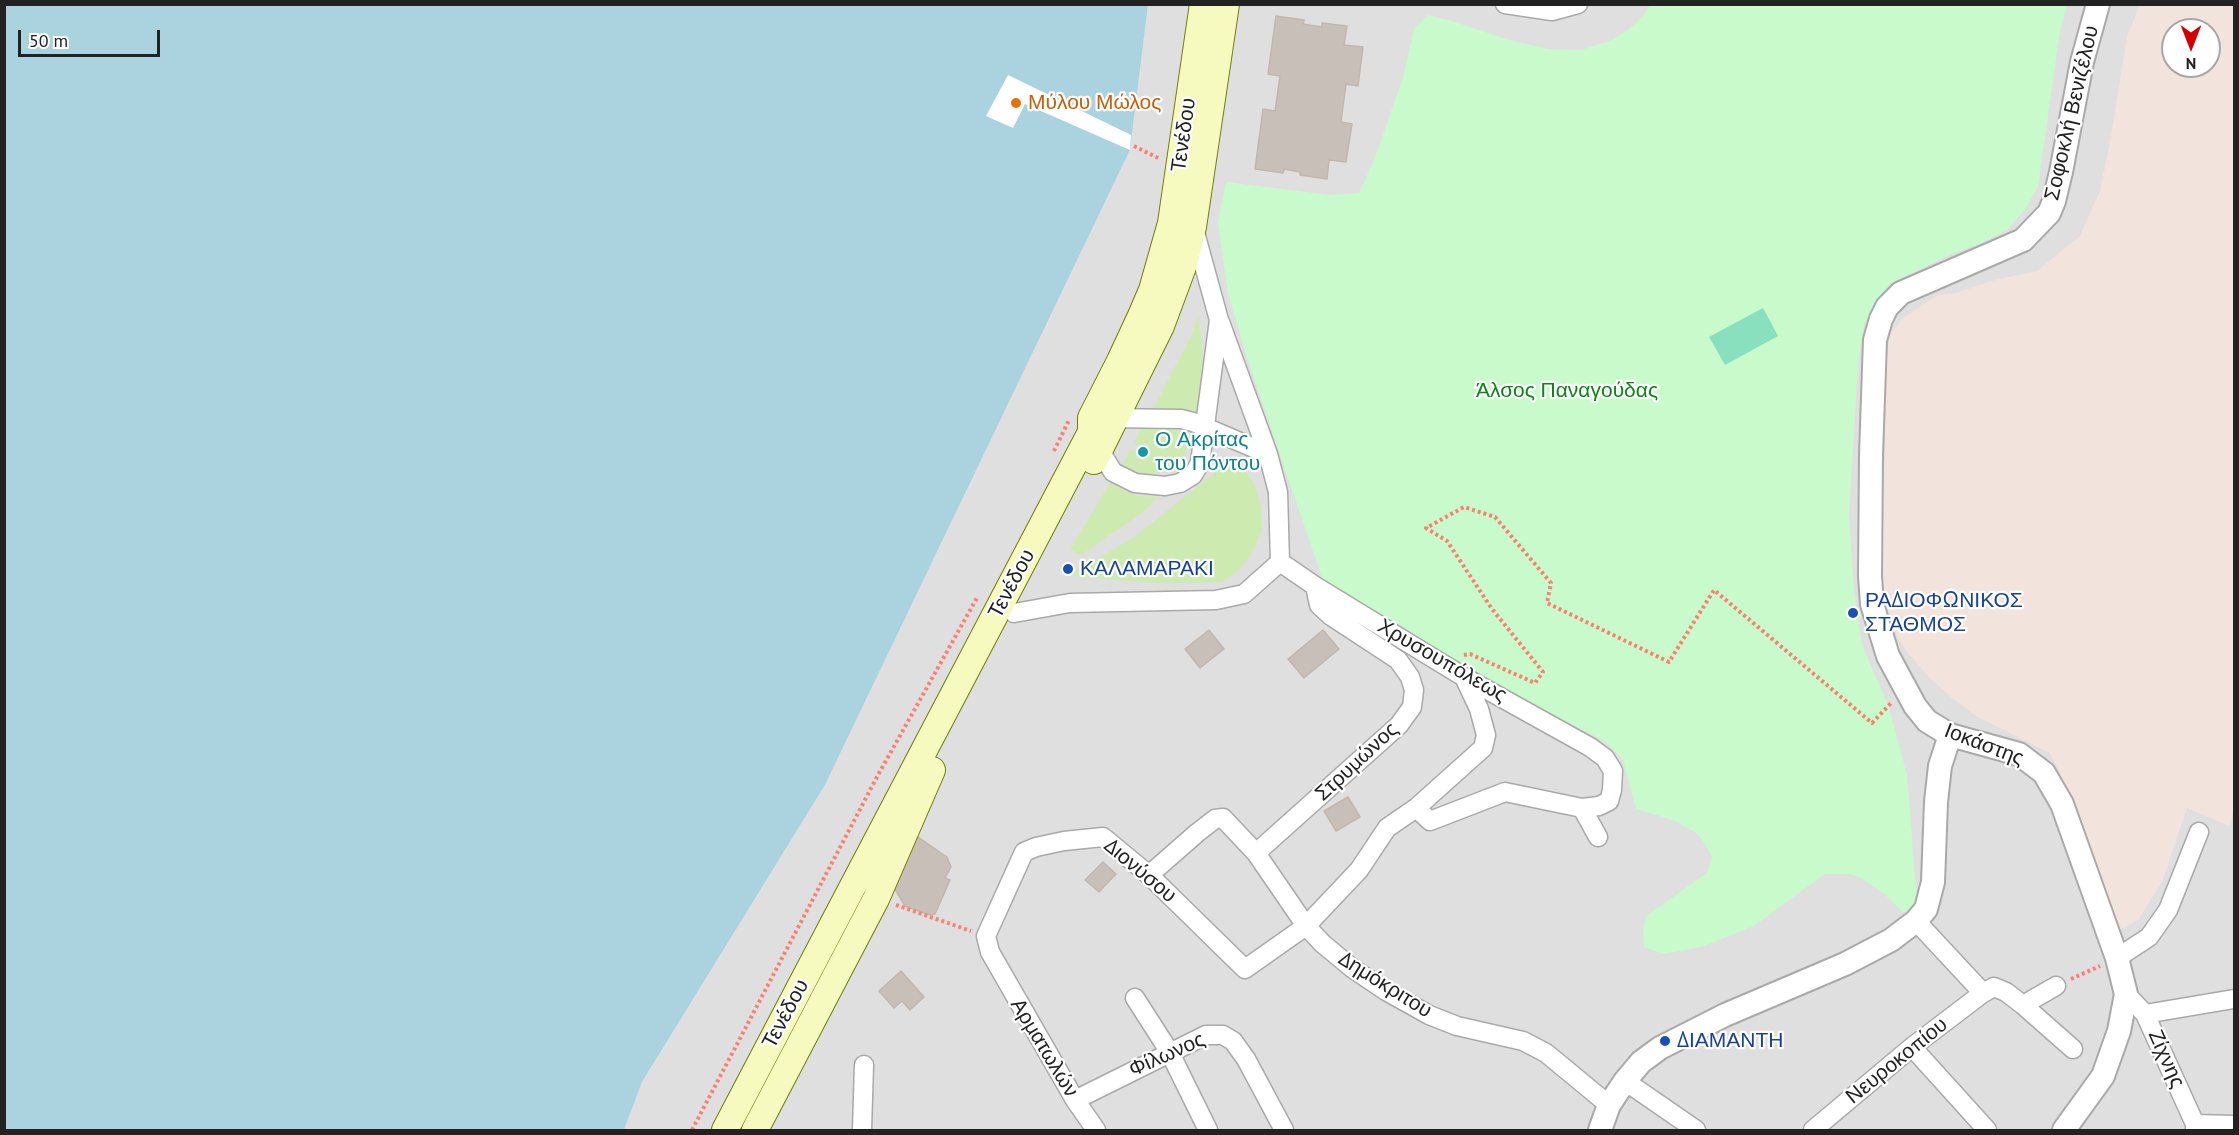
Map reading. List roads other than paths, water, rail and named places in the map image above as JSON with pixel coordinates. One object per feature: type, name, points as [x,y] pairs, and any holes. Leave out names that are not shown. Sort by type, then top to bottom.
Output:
[{"type":"main road","name":"Τενέδου","points":[[725,1131],[1088,428],[1152,290],[1171,223],[1203,4]]},
{"type":"main road","name":"Τενέδου","points":[[755,1131],[876,898],[929,776],[1014,613],[1088,428],[1116,418],[1169,305],[1184,264],[1193,227],[1226,4]]},
{"type":"main road","points":[[770,1101],[770,1131]]},
{"type":"street","points":[[1505,4],[1552,11],[1578,4]]},
{"type":"street","name":"Σοφοκλή Βενιζέλου","points":[[1875,340],[1887,308],[1902,293],[2023,240],[2049,213],[2061,172],[2082,62],[2098,4]]},
{"type":"street","points":[[1014,613],[1070,603],[1216,600],[1244,594],[1280,562],[1278,492],[1268,454],[1219,320],[1193,227]]},
{"type":"street","points":[[1088,428],[1113,472],[1123,478],[1150,486],[1165,486],[1180,483],[1192,475],[1200,463],[1219,320]]},
{"type":"street","name":"Ιοκάστης","points":[[1875,340],[1870,576],[1872,604],[1887,656],[1915,706],[1928,721],[1950,735],[2019,754],[2044,773],[2062,804],[2117,958],[2126,994],[2120,1030],[2103,1076],[2064,1131]]},
{"type":"street","points":[[1116,418],[1180,419],[1205,427],[1268,454]]},
{"type":"street","name":"Χρυσουπόλεως","points":[[1280,562],[1315,586],[1464,677],[1551,723],[1605,758],[1613,771],[1609,801],[1599,806],[1582,808],[1505,792],[1430,821],[1416,808]]},
{"type":"street","name":"Στρυμώνος","points":[[1256,854],[1399,725],[1412,707],[1414,690],[1410,677],[1398,660],[1331,616],[1319,605],[1315,586]]},
{"type":"street","points":[[1306,926],[1359,870],[1388,828],[1416,808],[1483,748],[1486,735],[1479,709],[1464,677]]},
{"type":"street","points":[[1600,1131],[1609,1105],[1625,1081],[1641,1062],[1660,1048],[1725,1015],[1845,964],[1891,940],[1916,921],[1926,909],[1934,882],[1936,802],[1940,766],[1950,735]]},
{"type":"street","points":[[1582,808],[1598,837]]},
{"type":"street","name":"Δημόκριτου","points":[[1149,875],[1215,819],[1223,818],[1256,854],[1306,926],[1323,944],[1352,968],[1386,991],[1429,1015],[1457,1026],[1523,1041],[1546,1053],[1609,1105]]},
{"type":"street","points":[[2117,958],[2149,937],[2168,910],[2199,832]]},
{"type":"street","name":"Διονύσου","points":[[995,964],[986,936],[1024,852],[1036,847],[1086,838],[1103,837],[1149,875],[1245,969],[1306,926]]},
{"type":"street","points":[[1916,921],[1983,993],[1994,987],[2006,992],[2073,1049]]},
{"type":"street","name":"Αρματωλών","points":[[995,964],[1075,1100],[1096,1131]]},
{"type":"street","points":[[2023,1005],[2056,986]]},
{"type":"street","name":"Νευροκοπίου","points":[[1812,1131],[1912,1047],[1983,993]]},
{"type":"street","name":"Ζίχνης","points":[[2126,994],[2145,1014],[2195,1127]]},
{"type":"street","points":[[1135,999],[1169,1052],[1208,1131]]},
{"type":"street","points":[[2145,1014],[2235,999]]},
{"type":"street","name":"Φίλωνος","points":[[1075,1100],[1206,1035],[1223,1035],[1233,1041],[1246,1059],[1284,1131]]},
{"type":"street","points":[[1912,1047],[1987,1131]]},
{"type":"street","points":[[862,1131],[864,1065]]},
{"type":"street","points":[[1625,1081],[1696,1131]]},
{"type":"street","points":[[2195,1127],[2235,1125]]},
{"type":"water","points":[[5,5],[1148,5],[1130,150],[825,785],[642,1082],[624,1130],[5,1130]]},
{"type":"place","name":"Μύλου Μώλος","points":[[1016,103]]},
{"type":"place","name":"Ο Ακρίτας του Πόντου","points":[[1143,452]]},
{"type":"place","name":"ΚΑΛΑΜΑΡΑΚΙ","points":[[1068,569]]},
{"type":"place","name":"ΡΑΔΙΟΦΩΝΙΚΟΣ ΣΤΑΘΜΟΣ","points":[[1853,613]]},
{"type":"place","name":"ΔΙΑΜΑΝΤΗ","points":[[1665,1041]]},
{"type":"park label","name":"Άλσος Παναγούδας","points":[[1567,391]]}]
